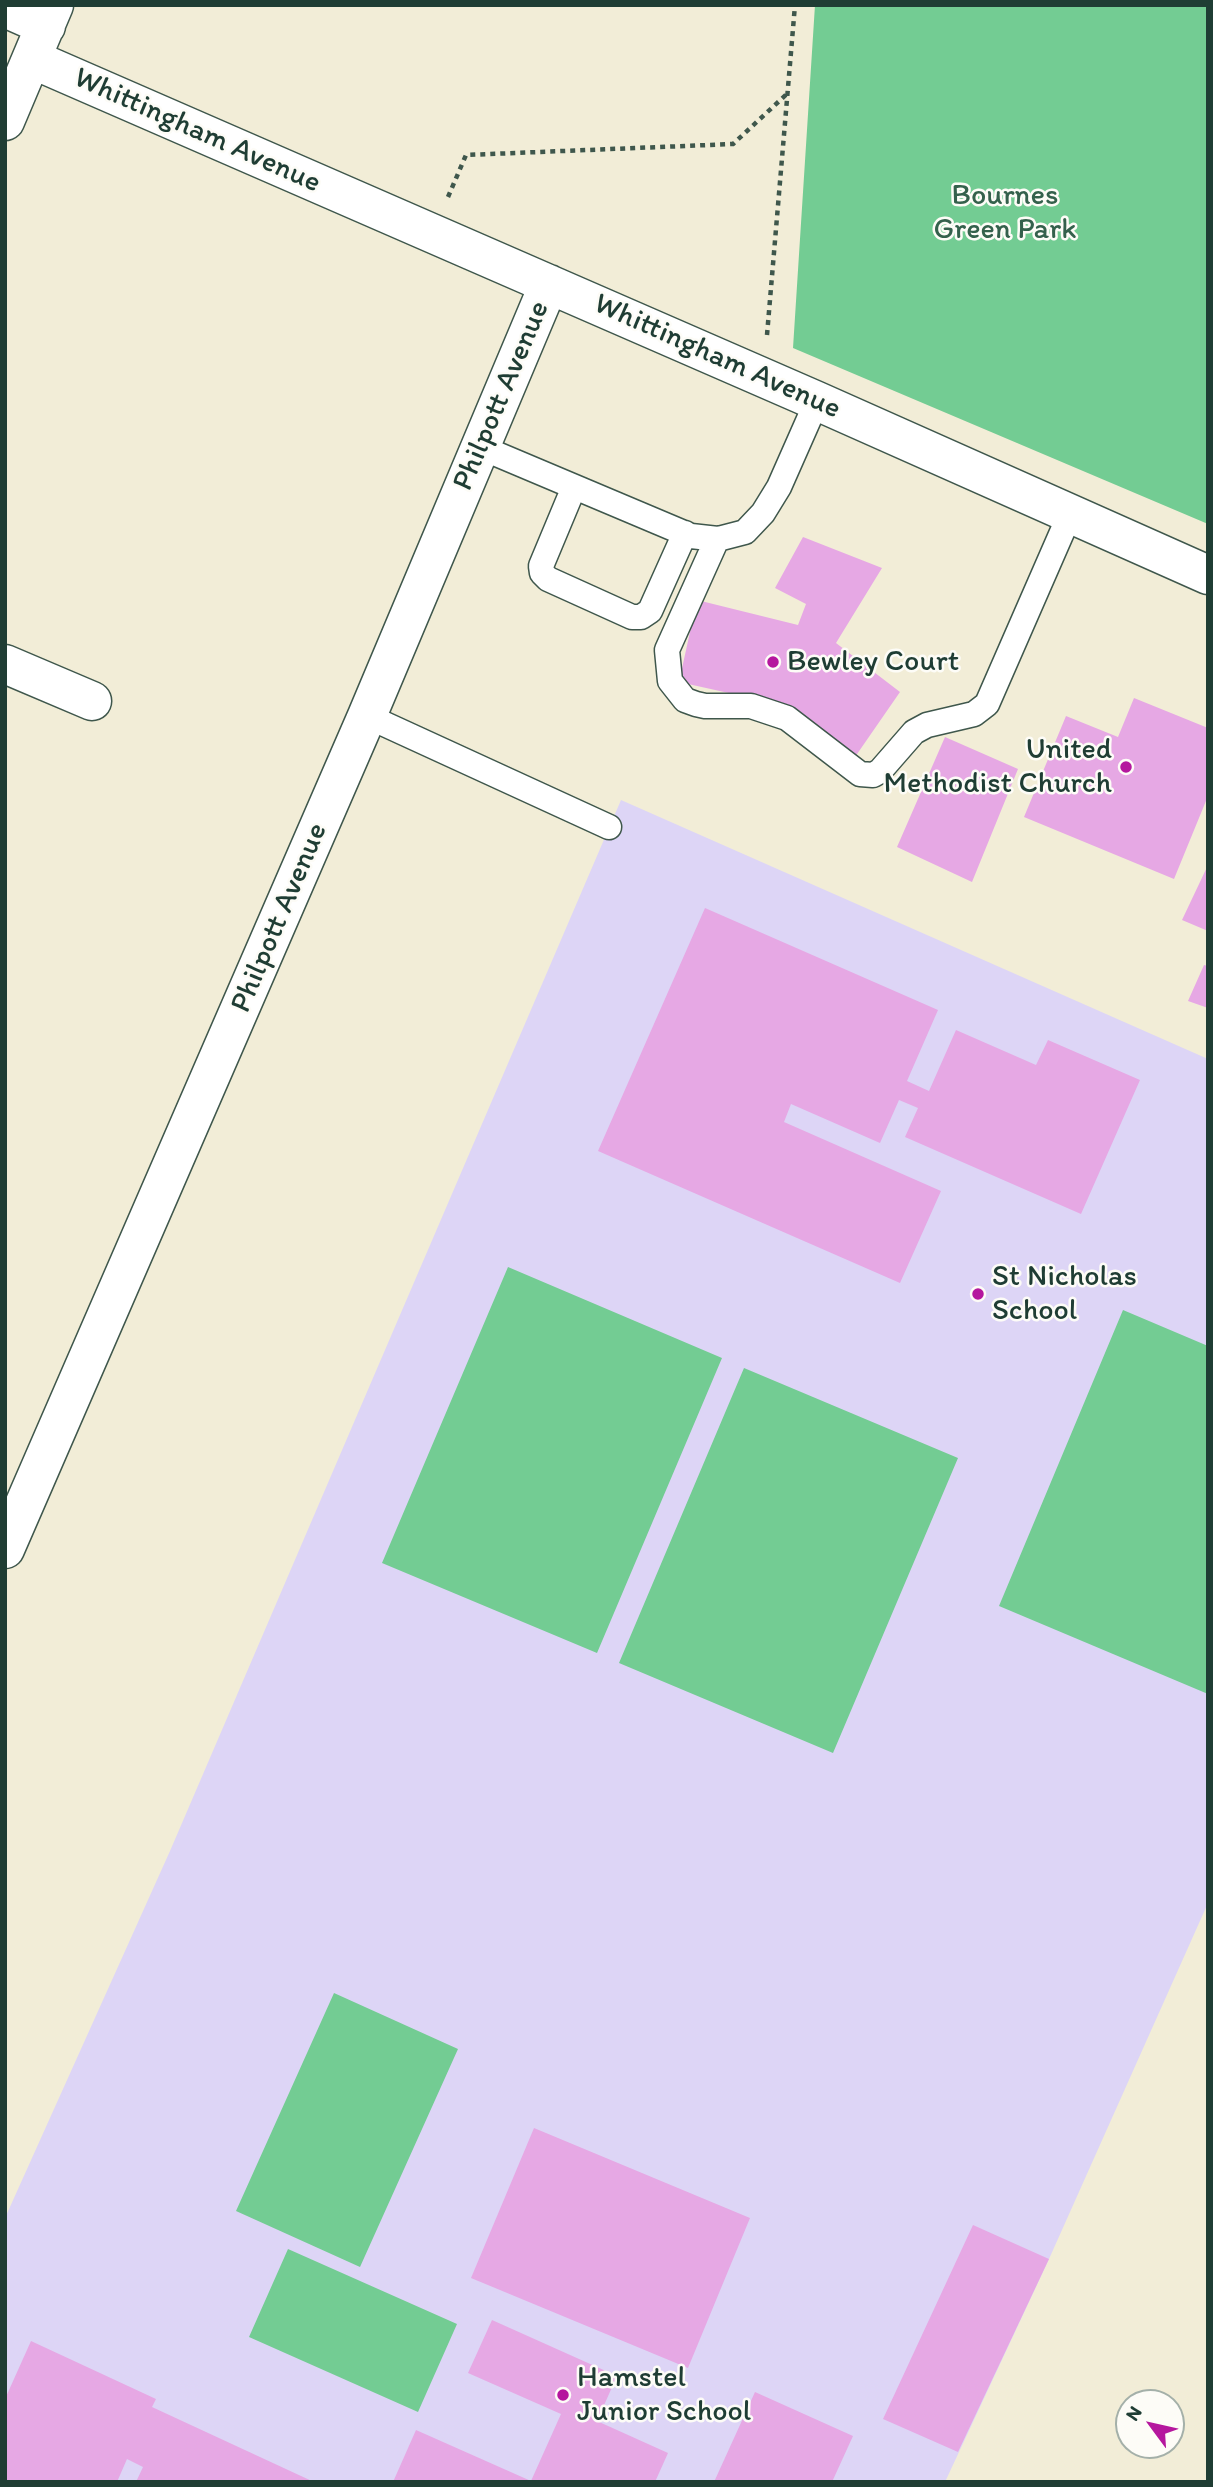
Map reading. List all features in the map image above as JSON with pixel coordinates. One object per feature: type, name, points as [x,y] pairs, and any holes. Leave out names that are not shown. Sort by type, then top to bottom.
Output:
[{"type":"street","name":"Whittingham Avenue","points":[[5,8],[433,234],[764,377],[1208,575]]},
{"type":"street","points":[[5,121],[44,30]]},
{"type":"street","name":"Philpott Avenue","points":[[5,1549],[368,716],[549,284]]},
{"type":"street","points":[[5,664],[92,701]]},
{"type":"lane","points":[[480,447],[685,533],[717,539],[745,532],[764,513],[817,401]]},
{"type":"lane","points":[[574,486],[541,566],[541,573],[548,579],[632,617],[641,617],[650,611],[685,533]]},
{"type":"lane","points":[[717,539],[667,650],[670,681],[685,700],[705,706],[751,706],[787,718],[860,774],[873,775],[880,771],[914,733],[927,725],[974,714],[987,704],[1070,514]]},
{"type":"lane","points":[[368,716],[609,827]]},
{"type":"path","points":[[764,377],[795,5]]},
{"type":"path","points":[[433,234],[466,155],[733,144],[789,92]]},
{"type":"shaded area","points":[[621,800],[1208,1059],[1208,1903],[1049,2259],[945,2482],[5,2482],[5,2218],[170,1851]]},
{"type":"green space","name":"Bournes Green Park","points":[[815,5],[1208,5],[1208,524],[793,348]]},
{"type":"green space","points":[[508,1267],[722,1358],[597,1653],[382,1563]]},
{"type":"green space","points":[[1123,1310],[1208,1346],[1208,1694],[999,1606]]},
{"type":"green space","points":[[744,1368],[958,1458],[833,1753],[619,1663]]},
{"type":"green space","points":[[334,1993],[458,2049],[360,2267],[236,2211]]},
{"type":"green space","points":[[288,2249],[457,2324],[418,2412],[249,2337]]},
{"type":"building","name":"Bewley Court","points":[[803,537],[882,568],[836,643],[900,692],[855,757],[783,705],[679,682],[697,600],[798,625],[806,604],[775,588]]},
{"type":"building","name":"United Methodist Church","points":[[1134,698],[1208,728],[1208,796],[1174,879],[1024,817],[1066,716],[1118,737]]},
{"type":"building","points":[[945,737],[1018,769],[972,882],[897,847]]},
{"type":"building","points":[[1208,865],[1208,931],[1182,920]]},
{"type":"building","points":[[705,908],[938,1010],[907,1081],[929,1091],[956,1030],[1036,1065],[1048,1040],[1140,1080],[1081,1214],[905,1137],[918,1108],[899,1100],[880,1143],[791,1104],[784,1122],[941,1191],[900,1283],[598,1151]]},
{"type":"building","points":[[1204,965],[1208,966],[1208,1008],[1188,1001]]},
{"type":"building","points":[[534,2128],[750,2218],[688,2368],[471,2278]]},
{"type":"building","points":[[973,2225],[1049,2259],[958,2452],[883,2419]]},
{"type":"building","name":"Hamstel Junior School","points":[[492,2320],[617,2376],[597,2421],[668,2453],[655,2482],[393,2482],[416,2430],[531,2481],[561,2414],[468,2373]]},
{"type":"building","points":[[31,2341],[156,2399],[152,2407],[314,2482],[136,2482],[143,2467],[127,2459],[117,2482],[5,2480],[5,2399]]},
{"type":"building","points":[[755,2392],[853,2436],[832,2482],[714,2482]]},
{"type":"place","name":"Bewley Court","points":[[773,662]]},
{"type":"place","name":"United Methodist Church","points":[[1126,767]]},
{"type":"place","name":"St Nicholas School","points":[[978,1294]]},
{"type":"place","name":"Hamstel Junior School","points":[[563,2395]]}]
